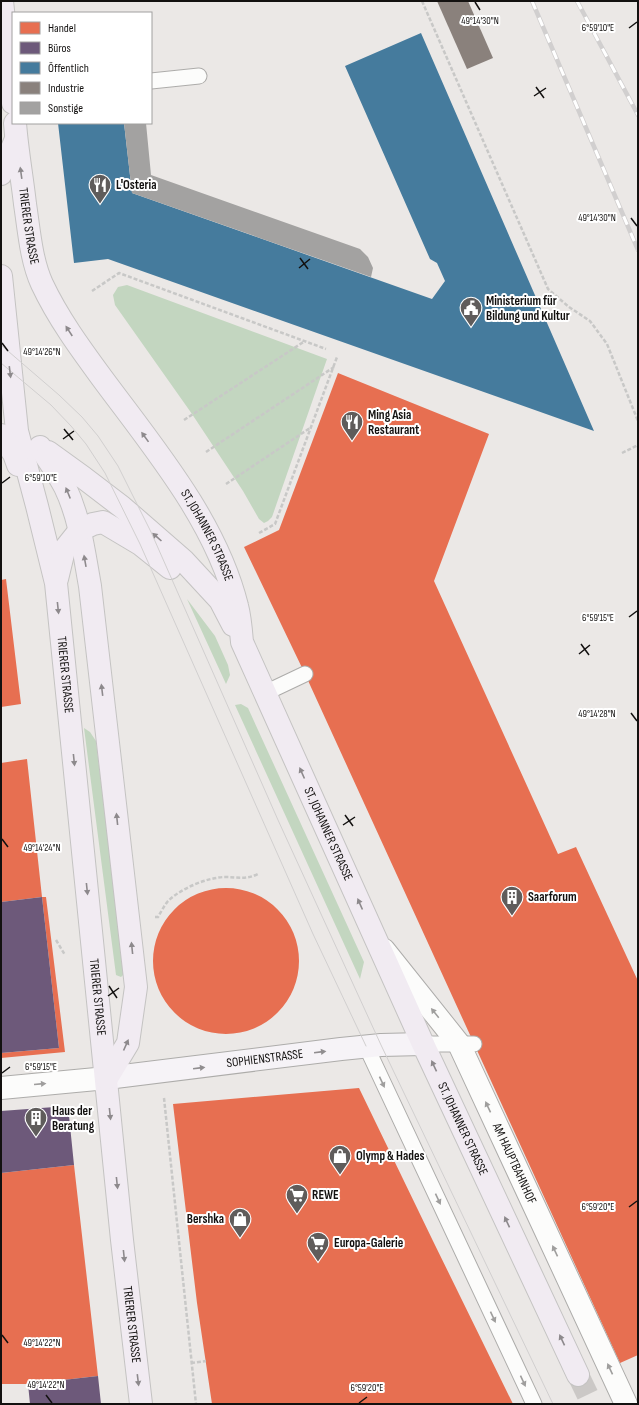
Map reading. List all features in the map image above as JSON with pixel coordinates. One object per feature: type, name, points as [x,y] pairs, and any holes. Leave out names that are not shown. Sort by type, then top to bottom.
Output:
[{"type":"main road","points":[[2,1],[12,90]]},
{"type":"main road","name":"TRIERER STRASSE","points":[[1,174],[16,130]]},
{"type":"main road","name":"TRIERER STRASSE","points":[[16,130],[28,226],[35,258],[42,283],[56,310]]},
{"type":"main road","name":"TRIERER STRASSE","points":[[1,276],[6,428],[37,506],[56,583],[127,1284],[141,1404]]},
{"type":"main road","name":"ST. JOHANNER STRASSE","points":[[56,310],[84,353],[168,468],[196,512],[216,548],[238,606],[242,642],[423,1044],[578,1375]]},
{"type":"main road","points":[[6,428],[40,447],[84,478],[122,507],[185,562],[220,600],[242,642]]},
{"type":"main road","name":"TRIERER STRASSE","points":[[40,447],[65,486],[74,509],[80,530],[90,586],[136,987],[128,1043],[106,1078]]},
{"type":"main road","points":[[56,583],[64,550],[80,530],[93,524],[103,522],[140,544],[171,568],[242,642]]},
{"type":"street","name":"AM HAUPTBAHNHOF","points":[[376,940],[467,1044],[626,1404]]},
{"type":"street","name":"SOPHIENSTRASSE","points":[[106,1078],[366,1046],[423,1044]]},
{"type":"street","points":[[1,1088],[106,1078]]},
{"type":"lane","points":[[152,80],[200,76]]},
{"type":"lane","points":[[265,693],[305,674]]},
{"type":"lane","points":[[423,1044],[467,1044]]},
{"type":"lane","points":[[366,1046],[534,1404]]},
{"type":"path","points":[[422,1],[548,289],[569,307],[590,321],[607,344],[638,421]]},
{"type":"path","points":[[92,291],[119,273],[326,349]]},
{"type":"path","points":[[184,420],[305,341]]},
{"type":"path","points":[[259,533],[275,524],[338,356]]},
{"type":"path","points":[[206,452],[334,367]]},
{"type":"path","points":[[226,484],[311,427]]},
{"type":"path","points":[[622,453],[638,445]]},
{"type":"path","points":[[158,917],[168,902],[181,892],[205,881],[223,877],[250,878],[258,874]]},
{"type":"path","points":[[191,1363],[206,1361]]},
{"type":"green space","points":[[127,285],[327,359],[272,517],[268,521],[264,523],[259,519],[243,491],[192,414],[115,305],[113,295],[118,287]]},
{"type":"green space","points":[[187,599],[215,636],[228,665],[230,675],[226,684]]},
{"type":"green space","points":[[241,704],[248,708],[364,962],[360,979],[235,705]]},
{"type":"green space","points":[[84,728],[90,732],[96,741],[124,974],[121,977],[116,975]]},
{"type":"building: Handel","name":"Saarforum","points":[[338,373],[489,434],[434,581],[558,854],[576,847],[638,981],[638,1355],[620,1363],[305,674],[244,547],[279,530]]},
{"type":"building: Handel","points":[[6,579],[21,704],[1,707],[1,580]]},
{"type":"building: Handel","points":[[27,759],[42,897],[1,902],[1,763]]},
{"type":"building: Handel","points":[[226,888],[247,891],[254,894],[272,905],[282,915],[296,940],[299,961],[296,982],[293,989],[282,1007],[272,1017],[247,1031],[226,1034],[205,1031],[198,1028],[180,1017],[170,1007],[156,982],[153,961],[156,940],[159,933],[170,915],[180,905],[205,891]]},
{"type":"building: Handel","points":[[42,897],[46,897],[65,1052],[1,1058],[1,1053],[59,1048]]},
{"type":"building: Handel","name":"Europa-Galerie","points":[[359,1088],[513,1404],[212,1404],[197,1303],[173,1104]]},
{"type":"building: Handel","points":[[74,1165],[98,1376],[28,1384],[1,1384],[1,1173]]},
{"type":"building: Büros","points":[[42,897],[59,1048],[1,1053],[1,902]]},
{"type":"building: Büros","name":"Haus der Beratung","points":[[68,1106],[74,1165],[1,1173],[1,1111]]},
{"type":"building: Büros","points":[[98,1376],[101,1404],[30,1404],[28,1384]]},
{"type":"building: Öffentlich","points":[[421,33],[594,431],[108,259],[74,263],[58,124],[124,124],[132,193],[432,299],[445,281],[437,263],[430,259],[345,66]]},
{"type":"building: Industrie","points":[[437,1],[468,1],[493,58],[467,69]]},
{"type":"building: Sonstige","points":[[124,124],[146,124],[151,175],[360,249],[368,257],[373,268],[371,277],[132,193]]},
{"type":"tunnel","points":[[578,1375],[592,1404]]},
{"type":"tram line","points":[[1,345],[82,417],[98,436],[118,466],[151,532],[278,820],[381,1045],[553,1404]]},
{"type":"tram line","points":[[1,363],[51,405],[71,426],[86,444],[105,473],[140,544],[313,934],[366,1046]]},
{"type":"railway","points":[[532,1],[638,250]]},
{"type":"railway","points":[[577,1],[638,115]]},
{"type":"place","name":"L'Osteria","points":[[100,204]]},
{"type":"place","name":"Ministerium für Bildung und Kultur","points":[[471,328]]},
{"type":"place","name":"Ming Asia Restaurant","points":[[352,442]]},
{"type":"place","name":"Saarforum","points":[[512,916]]},
{"type":"place","name":"Haus der Beratung","points":[[36,1138]]},
{"type":"place","name":"Olymp & Hades","points":[[340,1176]]},
{"type":"place","name":"REWE","points":[[297,1214]]},
{"type":"place","name":"Bershka","points":[[240,1238]]},
{"type":"place","name":"Europa-Galerie","points":[[318,1262]]}]
